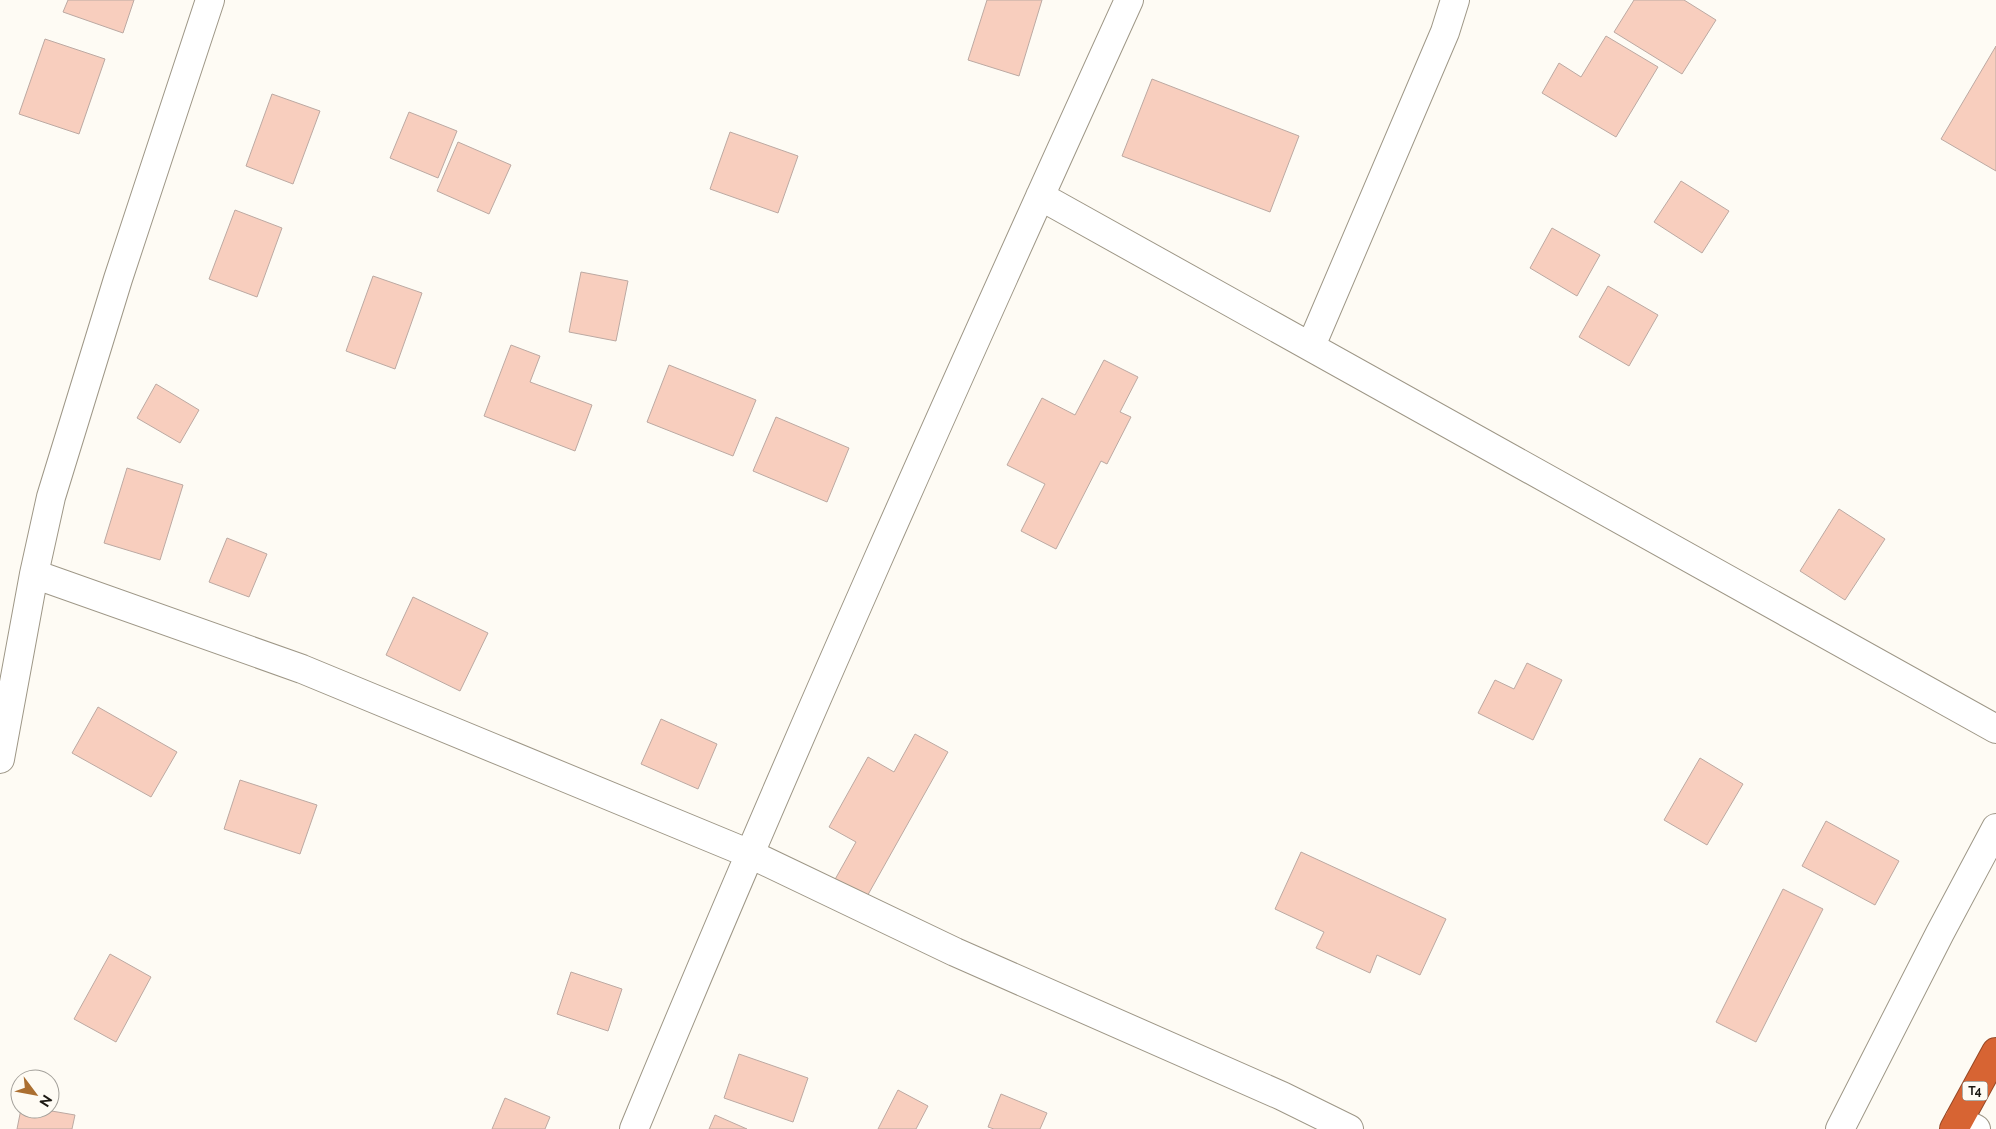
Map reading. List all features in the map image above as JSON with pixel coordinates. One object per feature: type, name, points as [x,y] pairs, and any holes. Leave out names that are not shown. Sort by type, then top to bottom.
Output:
[{"type":"highway","name":"T4","points":[[1963,1126],[1996,1052]]},
{"type":"street","points":[[0,753],[34,574],[51,497],[115,289],[210,0]]},
{"type":"street","points":[[634,1129],[750,854],[966,361],[1128,0]]},
{"type":"street","points":[[1311,346],[1445,32],[1455,0]]},
{"type":"street","points":[[1040,196],[1996,729]]},
{"type":"street","points":[[34,574],[302,669],[750,854],[955,952],[1282,1096],[1349,1129]]},
{"type":"street","points":[[1840,1129],[1996,828]]},
{"type":"building","points":[[68,0],[134,0],[123,33],[63,12]]},
{"type":"building","points":[[987,0],[1042,0],[1019,76],[968,60]]},
{"type":"building","points":[[1634,0],[1684,0],[1716,20],[1682,74],[1614,32]]},
{"type":"building","points":[[1606,36],[1658,67],[1616,137],[1542,93],[1559,63],[1581,77]]},
{"type":"building","points":[[45,39],[105,59],[79,134],[19,114]]},
{"type":"building","points":[[1996,46],[1996,171],[1941,139]]},
{"type":"building","points":[[1152,79],[1299,136],[1270,212],[1122,156]]},
{"type":"building","points":[[272,94],[320,111],[293,184],[246,166]]},
{"type":"building","points":[[409,112],[457,131],[438,178],[390,158]]},
{"type":"building","points":[[730,132],[798,156],[778,213],[710,189]]},
{"type":"building","points":[[458,142],[511,165],[489,214],[437,191]]},
{"type":"building","points":[[1681,181],[1729,211],[1702,253],[1654,222]]},
{"type":"building","points":[[235,210],[282,228],[257,297],[209,279]]},
{"type":"building","points":[[1552,228],[1600,255],[1577,296],[1530,268]]},
{"type":"building","points":[[581,272],[628,281],[616,341],[569,332]]},
{"type":"building","points":[[373,276],[422,293],[395,369],[346,351]]},
{"type":"building","points":[[1608,286],[1658,315],[1629,366],[1579,337]]},
{"type":"building","points":[[511,345],[540,356],[530,382],[592,405],[575,451],[484,416]]},
{"type":"building","points":[[1104,360],[1138,377],[1120,412],[1131,417],[1107,464],[1101,461],[1056,549],[1021,531],[1045,484],[1007,465],[1042,398],[1075,415]]},
{"type":"building","points":[[669,365],[756,400],[733,456],[647,422]]},
{"type":"building","points":[[156,384],[199,410],[180,443],[137,418]]},
{"type":"building","points":[[776,417],[849,448],[827,502],[753,471]]},
{"type":"building","points":[[127,468],[183,485],[160,560],[104,543]]},
{"type":"building","points":[[1839,509],[1885,539],[1845,600],[1800,571]]},
{"type":"building","points":[[227,538],[267,554],[249,597],[209,582]]},
{"type":"building","points":[[413,597],[488,633],[460,691],[386,655]]},
{"type":"building","points":[[1527,663],[1562,680],[1533,740],[1478,713],[1495,680],[1514,689]]},
{"type":"building","points":[[98,707],[177,752],[151,797],[72,753]]},
{"type":"building","points":[[661,719],[717,744],[698,789],[641,764]]},
{"type":"building","points":[[915,734],[948,752],[865,900],[833,883],[856,842],[829,827],[868,757],[894,772]]},
{"type":"building","points":[[1700,758],[1743,784],[1707,845],[1664,820]]},
{"type":"building","points":[[240,780],[317,805],[300,854],[224,829]]},
{"type":"building","points":[[1826,821],[1899,861],[1875,905],[1802,866]]},
{"type":"building","points":[[1301,852],[1446,919],[1420,975],[1377,955],[1370,973],[1316,948],[1324,932],[1275,909]]},
{"type":"building","points":[[1783,889],[1823,909],[1756,1042],[1716,1022]]},
{"type":"building","points":[[110,954],[151,977],[116,1042],[74,1019]]},
{"type":"building","points":[[571,972],[622,989],[608,1031],[557,1014]]},
{"type":"building","points":[[739,1054],[808,1078],[793,1122],[724,1098]]},
{"type":"building","points":[[898,1090],[928,1106],[916,1129],[878,1129]]},
{"type":"building","points":[[1001,1094],[1047,1113],[1040,1129],[994,1129],[988,1127]]},
{"type":"building","points":[[505,1098],[550,1117],[545,1129],[492,1129]]},
{"type":"building","points":[[60,1112],[75,1115],[72,1129],[17,1129],[19,1119],[60,1119]]},
{"type":"building","points":[[715,1115],[747,1129],[709,1129]]}]
